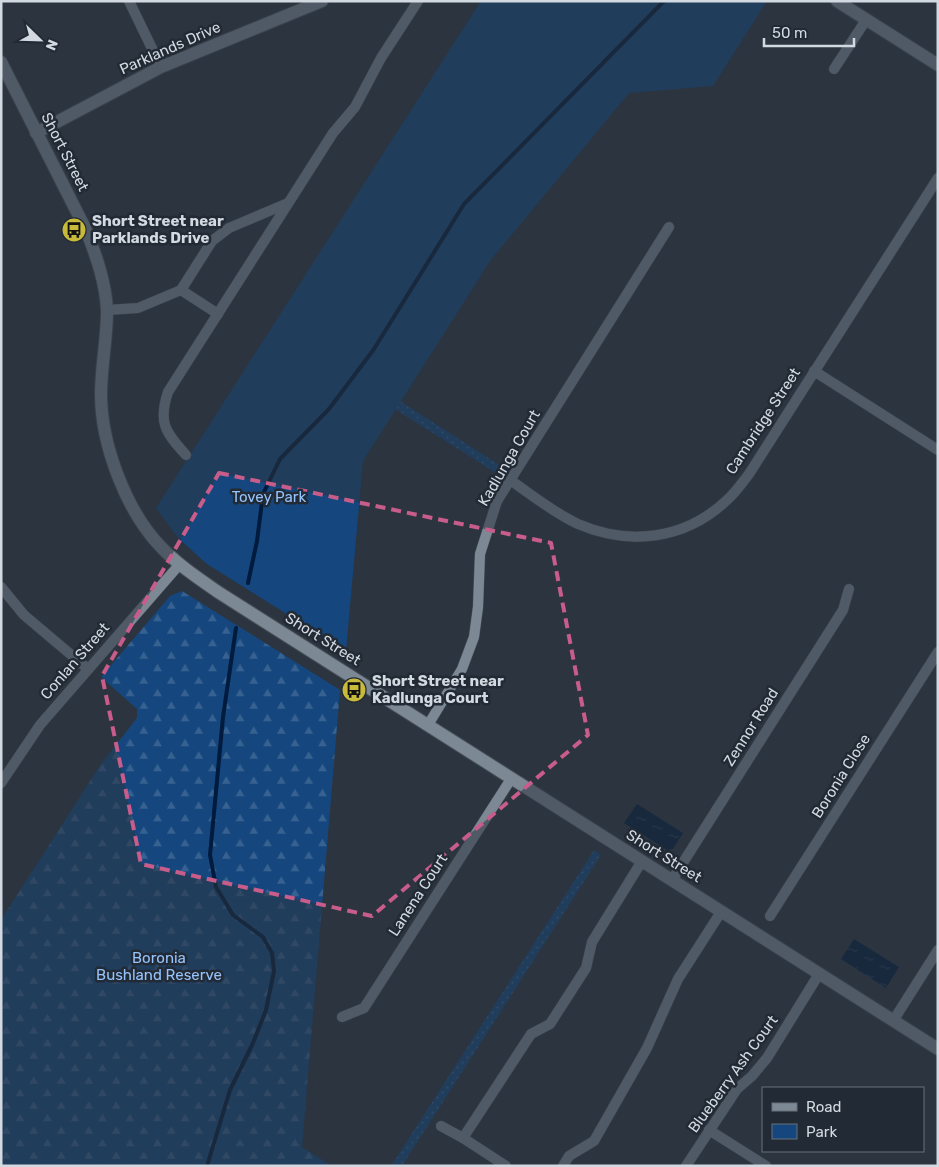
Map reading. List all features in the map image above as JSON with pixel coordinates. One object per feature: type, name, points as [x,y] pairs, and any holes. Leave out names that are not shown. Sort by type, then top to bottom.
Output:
[{"type":"street","points":[[129,1],[161,68]]},
{"type":"street","name":"Parklands Drive","points":[[36,133],[161,68],[322,1]]},
{"type":"street","points":[[186,455],[168,435],[163,418],[163,406],[176,378],[333,133],[355,107],[381,58],[418,1]]},
{"type":"street","points":[[837,1],[938,65]]},
{"type":"street","points":[[834,69],[866,20]]},
{"type":"street","name":"Short Street","points":[[1,62],[89,238],[103,283],[107,310],[101,396],[106,436],[116,469],[128,498],[159,546],[179,564],[511,779],[938,1049]]},
{"type":"street","name":"Cambridge Street","points":[[510,480],[576,523],[609,535],[643,538],[673,532],[701,521],[727,500],[749,474],[938,178]]},
{"type":"street","points":[[107,310],[138,308],[181,290],[212,241],[229,228],[288,204]]},
{"type":"street","name":"Kadlunga Court","points":[[428,725],[462,670],[474,637],[478,607],[480,554],[497,501],[669,227]]},
{"type":"street","points":[[181,290],[218,314]]},
{"type":"street","points":[[814,371],[938,450]]},
{"type":"street","name":"Conlan Street","points":[[2,780],[40,725],[179,564]]},
{"type":"street","points":[[1,587],[24,615],[88,669]]},
{"type":"street","name":"Zennor Road","points":[[672,880],[844,610],[849,589]]},
{"type":"street","name":"Boronia Close","points":[[770,916],[938,652]]},
{"type":"street","name":"Lanena Court","points":[[342,1017],[364,1008],[511,779]]},
{"type":"street","points":[[462,1138],[531,1034],[550,1024],[586,968],[592,942],[642,862]]},
{"type":"street","points":[[563,1166],[569,1156],[594,1141],[647,1048],[678,979],[721,912]]},
{"type":"street","points":[[893,1021],[938,950]]},
{"type":"street","name":"Blueberry Ash Court","points":[[686,1166],[737,1088],[752,1076],[767,1058],[819,974]]},
{"type":"street","points":[[441,1126],[506,1166]]},
{"type":"street","points":[[709,1130],[766,1166]]},
{"type":"highlighted area","points":[[219,473],[551,543],[588,735],[372,916],[141,864],[102,676]]},
{"type":"green space","name":"Tovey Park","points":[[481,1],[767,1],[713,86],[629,93],[490,261],[363,461],[346,651],[207,564],[178,538],[156,508]]},
{"type":"green space","points":[[400,401],[501,466],[496,473],[395,409]]},
{"type":"green space","name":"Boronia Bushland Reserve","points":[[182,591],[340,690],[302,1147],[332,1166],[1,1166],[1,920],[101,764],[137,718],[137,709],[101,677],[170,596]]},
{"type":"green space","points":[[594,850],[601,855],[402,1166],[391,1166]]},
{"type":"water","points":[[637,804],[683,833],[673,849],[667,850],[624,823]]},
{"type":"water","points":[[854,939],[899,967],[886,988],[841,959]]},
{"type":"waterway","points":[[248,583],[257,541],[263,494],[280,459],[329,409],[374,349],[464,204],[664,1]]},
{"type":"waterway","points":[[207,1166],[230,1090],[253,1043],[266,1010],[274,971],[272,953],[263,937],[233,915],[216,887],[210,855],[223,717],[236,628]]},
{"type":"place","name":"Short Street near Parklands Drive","points":[[74,230]]},
{"type":"place","name":"Short Street near Kadlunga Court","points":[[354,690]]}]
